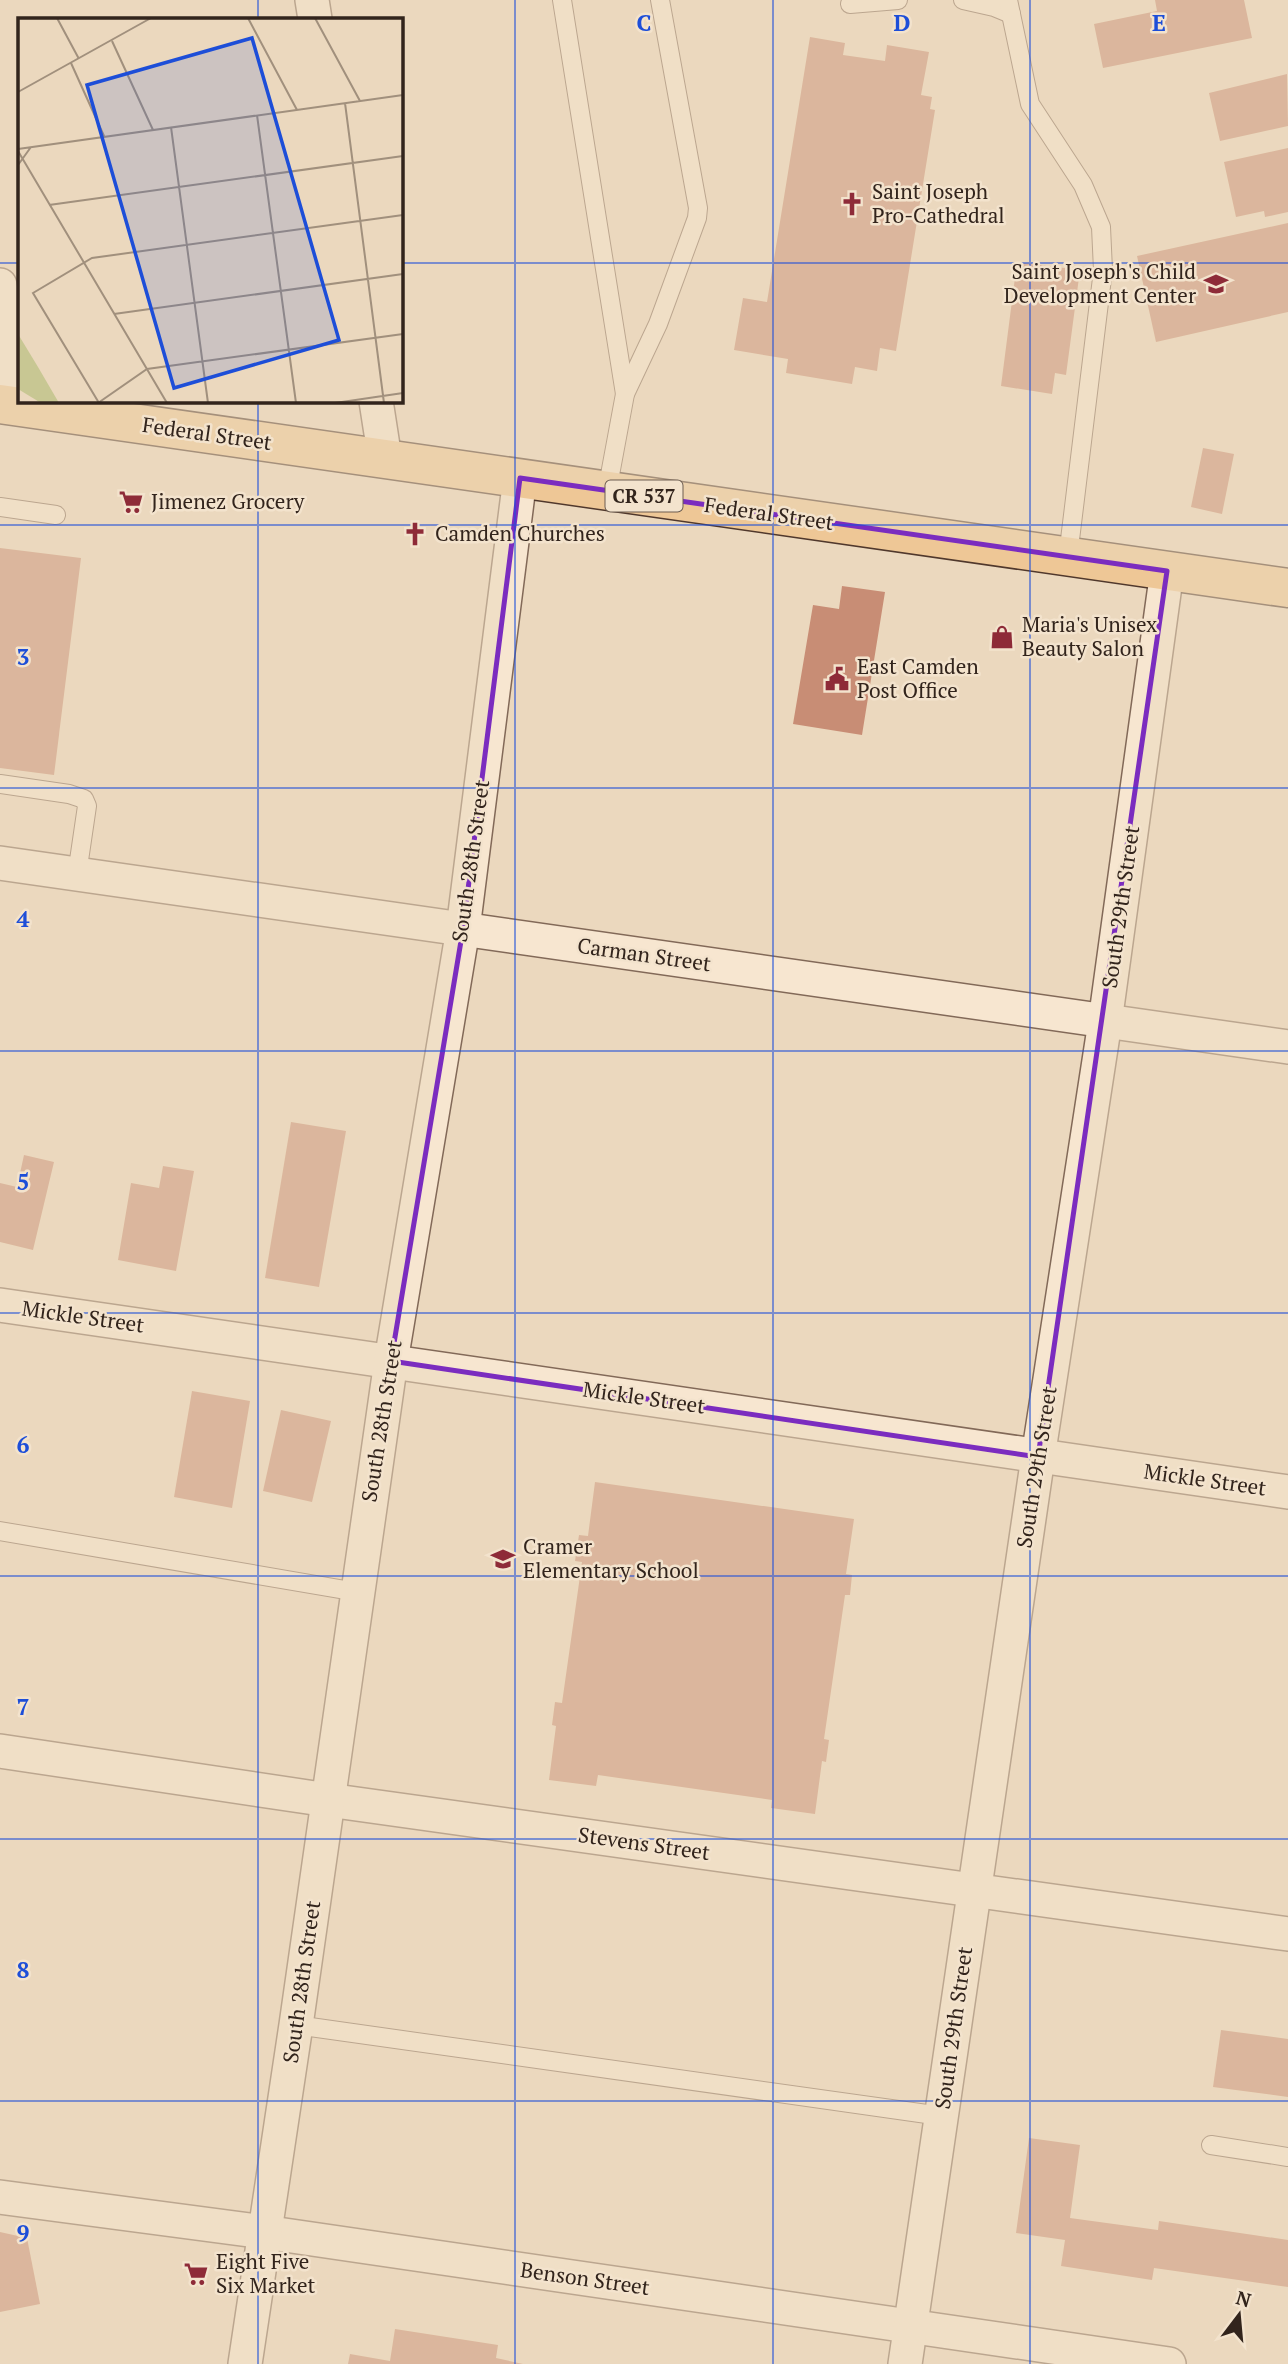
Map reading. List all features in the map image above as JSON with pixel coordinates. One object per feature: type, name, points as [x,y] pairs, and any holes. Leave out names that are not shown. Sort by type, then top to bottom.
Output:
[{"type":"main road","name":"Federal Street","points":[[9,406],[1288,588]]},
{"type":"street","points":[[312,0],[315,18]]},
{"type":"street","points":[[0,285],[9,406]]},
{"type":"street","points":[[376,402],[385,459]]},
{"type":"street","name":"South 28th Street","points":[[245,2364],[391,1361],[463,929],[520,478]]},
{"type":"street","name":"South 29th Street","points":[[905,2364],[1038,1457],[1105,1022],[1167,571]]},
{"type":"street","name":"Carman Street","points":[[0,863],[1288,1047]]},
{"type":"street","name":"Mickle Street","points":[[0,1305],[1288,1492]]},
{"type":"street","name":"Stevens Street","points":[[0,1751],[328,1800],[1288,1934]]},
{"type":"street","name":"Benson Street","points":[[0,2197],[264,2232],[1169,2364]]},
{"type":"lane","points":[[562,0],[625,394]]},
{"type":"lane","points":[[607,491],[625,394],[658,324],[697,218],[698,208],[660,0]]},
{"type":"lane","points":[[850,4],[898,0]]},
{"type":"lane","points":[[964,0],[1010,7],[1030,104],[1083,185],[1101,227],[1103,270],[1068,556]]},
{"type":"lane","points":[[0,507],[55,515]]},
{"type":"lane","points":[[0,784],[69,793],[84,799],[87,806],[77,874]]},
{"type":"lane","points":[[0,1531],[357,1592]]},
{"type":"lane","points":[[296,2025],[941,2116]]},
{"type":"lane","points":[[1211,2145],[1288,2157]]},
{"type":"highlighted area","points":[[520,478],[1167,571],[1038,1457],[391,1361],[463,929]]},
{"type":"building","points":[[1155,0],[1244,0],[1252,38],[1103,68],[1094,24],[1157,11]]},
{"type":"building","name":"Saint Joseph Pro-Cathedral","points":[[810,37],[845,43],[843,55],[885,61],[887,45],[929,52],[921,95],[932,97],[930,109],[935,110],[896,351],[880,348],[877,371],[855,367],[852,384],[786,373],[788,359],[734,350],[743,298],[767,302]]},
{"type":"building","points":[[1287,74],[1288,126],[1220,141],[1209,93]]},
{"type":"building","points":[[1288,148],[1288,212],[1265,217],[1264,211],[1236,217],[1224,162]]},
{"type":"building","name":"Saint Joseph's Child Development Center","points":[[1288,223],[1288,312],[1156,342],[1137,256]]},
{"type":"building","points":[[1017,262],[1080,270],[1066,375],[1055,373],[1052,394],[1001,386]]},
{"type":"building","points":[[1203,448],[1234,454],[1222,514],[1191,507]]},
{"type":"building","points":[[0,548],[81,558],[54,775],[0,768]]},
{"type":"building","points":[[842,586],[885,592],[862,735],[793,724],[813,605],[839,609]]},
{"type":"building","points":[[291,1122],[346,1131],[319,1287],[265,1278]]},
{"type":"building","points":[[24,1155],[54,1162],[33,1250],[0,1242],[0,1183],[17,1187]]},
{"type":"building","points":[[163,1166],[194,1171],[176,1271],[118,1260],[131,1183],[159,1188]]},
{"type":"building","points":[[192,1391],[250,1401],[232,1508],[174,1497]]},
{"type":"building","points":[[281,1410],[331,1421],[312,1502],[263,1491]]},
{"type":"building","points":[[595,1482],[854,1519],[846,1574],[852,1575],[850,1595],[845,1595],[824,1739],[829,1740],[826,1762],[822,1761],[815,1814],[771,1808],[772,1800],[598,1775],[596,1786],[549,1780],[556,1726],[552,1725],[555,1702],[562,1703],[582,1562],[575,1561],[579,1535],[588,1536]]},
{"type":"building","points":[[1221,2030],[1288,2039],[1288,2097],[1213,2087]]},
{"type":"building","points":[[1029,2138],[1080,2145],[1070,2218],[1158,2230],[1159,2221],[1288,2240],[1288,2287],[1154,2268],[1152,2280],[1061,2266],[1065,2240],[1016,2233]]},
{"type":"building","points":[[0,2232],[27,2238],[40,2304],[0,2312]]},
{"type":"building","points":[[395,2329],[498,2345],[496,2358],[523,2364],[348,2364],[350,2354],[390,2361]]},
{"type":"place","name":"Saint Joseph Pro-Cathedral","points":[[852,204]]},
{"type":"place","name":"Saint Joseph's Child Development Center","points":[[1216,284]]},
{"type":"place","name":"Jimenez Grocery","points":[[131,502]]},
{"type":"place","name":"Camden Churches","points":[[415,534]]},
{"type":"place","name":"Maria's Unisex Beauty Salon","points":[[1002,637]]},
{"type":"place","name":"East Camden Post Office","points":[[837,679]]},
{"type":"place","name":"Cramer Elementary School","points":[[503,1559]]},
{"type":"place","name":"Eight Five Six Market","points":[[196,2274]]}]
